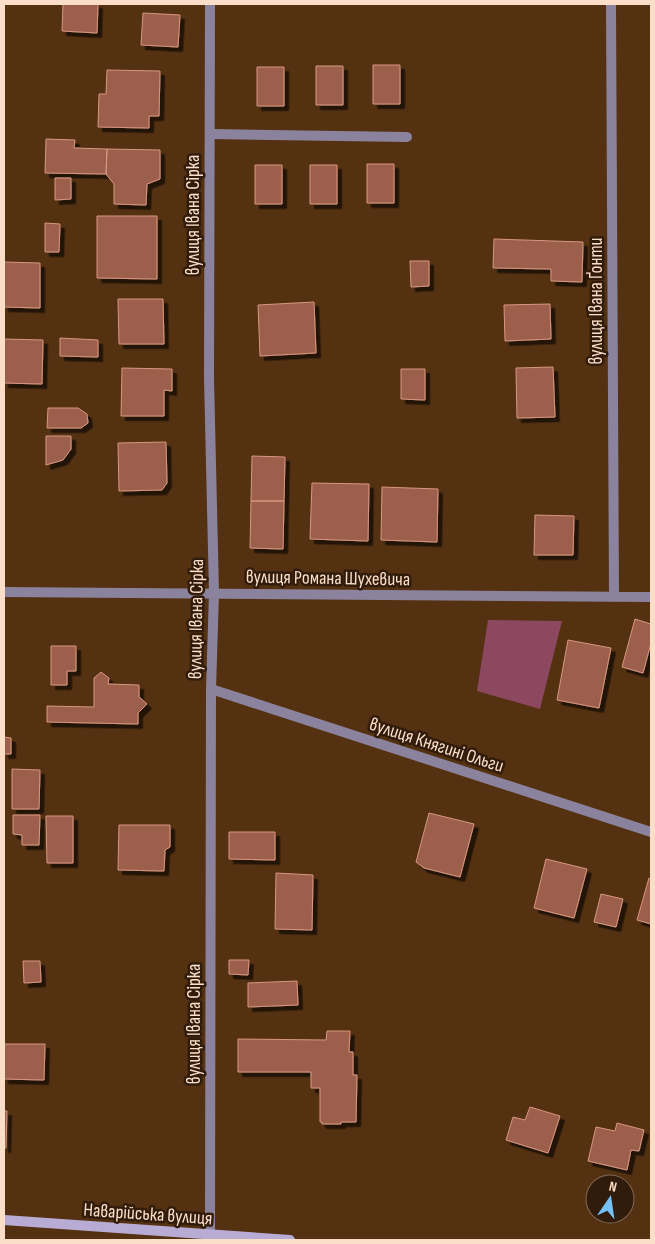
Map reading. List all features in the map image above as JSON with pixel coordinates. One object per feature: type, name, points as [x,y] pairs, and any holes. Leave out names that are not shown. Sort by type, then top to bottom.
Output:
[{"type":"street","name":"вулиця Івана Сірка","points":[[210,4],[209,378],[214,593],[211,690],[210,1235]]},
{"type":"street","name":"вулиця Івана Ґонти","points":[[611,4],[614,598]]},
{"type":"street","points":[[210,134],[408,137]]},
{"type":"street","name":"вулиця Романа Шухевича","points":[[4,592],[651,597]]},
{"type":"street","name":"вулиця Княгині Ольги","points":[[211,690],[651,832]]},
{"type":"street","name":"Наварійська вулиця","points":[[4,1220],[290,1240]]},
{"type":"shaded area","points":[[488,620],[562,621],[540,709],[477,691]]},
{"type":"building","points":[[63,4],[98,4],[97,33],[62,31]]},
{"type":"building","points":[[143,13],[180,15],[178,47],[141,45]]},
{"type":"building","points":[[373,65],[400,65],[400,104],[373,104]]},
{"type":"building","points":[[316,66],[343,66],[343,105],[316,105]]},
{"type":"building","points":[[257,67],[284,67],[284,106],[257,106]]},
{"type":"building","points":[[107,70],[160,71],[159,116],[149,116],[149,128],[98,127],[99,94],[106,94]]},
{"type":"building","points":[[46,139],[75,140],[74,148],[107,149],[106,174],[45,173]]},
{"type":"building","points":[[107,149],[160,150],[160,179],[147,184],[146,205],[114,204],[114,184],[106,174]]},
{"type":"building","points":[[367,164],[394,164],[394,203],[367,203]]},
{"type":"building","points":[[255,165],[282,165],[282,204],[255,204]]},
{"type":"building","points":[[310,165],[337,165],[337,204],[310,204]]},
{"type":"building","points":[[55,178],[71,178],[71,199],[55,200]]},
{"type":"building","points":[[97,216],[157,216],[157,279],[97,278]]},
{"type":"building","points":[[45,223],[60,224],[59,252],[45,252]]},
{"type":"building","points":[[494,239],[583,242],[582,282],[551,281],[551,269],[493,268]]},
{"type":"building","points":[[410,261],[429,261],[429,286],[411,287]]},
{"type":"building","points":[[4,262],[40,263],[40,308],[4,307]]},
{"type":"building","points":[[118,299],[163,299],[164,344],[119,344]]},
{"type":"building","points":[[314,302],[316,353],[260,356],[258,305]]},
{"type":"building","points":[[550,304],[551,339],[505,341],[504,305]]},
{"type":"building","points":[[60,338],[98,340],[98,357],[60,356]]},
{"type":"building","points":[[4,339],[43,340],[42,384],[4,383]]},
{"type":"building","points":[[553,367],[555,417],[517,418],[516,368]]},
{"type":"building","points":[[122,368],[172,369],[172,391],[164,390],[164,416],[121,416]]},
{"type":"building","points":[[401,369],[425,369],[425,400],[401,399]]},
{"type":"building","points":[[48,408],[78,408],[87,414],[88,423],[81,428],[47,428]]},
{"type":"building","points":[[46,436],[71,436],[71,449],[63,460],[46,465]]},
{"type":"building","points":[[166,442],[167,483],[162,490],[119,491],[118,443]]},
{"type":"building","points":[[252,456],[285,457],[284,501],[251,501]]},
{"type":"building","points":[[312,483],[369,484],[368,541],[310,539]]},
{"type":"building","points":[[382,487],[438,489],[437,542],[381,540]]},
{"type":"building","points":[[251,501],[284,501],[283,549],[250,548]]},
{"type":"building","points":[[535,515],[574,516],[573,555],[534,555]]},
{"type":"building","points":[[635,619],[651,624],[651,643],[643,673],[622,667]]},
{"type":"building","points":[[568,640],[611,648],[599,708],[557,700]]},
{"type":"building","points":[[51,646],[76,646],[76,671],[67,671],[67,685],[51,685]]},
{"type":"building","points":[[101,672],[109,678],[108,684],[139,685],[139,697],[147,704],[138,713],[138,724],[47,722],[47,706],[94,707],[94,678]]},
{"type":"building","points":[[4,737],[11,738],[11,754],[4,754]]},
{"type":"building","points":[[12,769],[40,770],[39,809],[12,809]]},
{"type":"building","points":[[429,813],[474,824],[460,877],[424,868],[416,862]]},
{"type":"building","points":[[13,815],[40,815],[39,845],[22,845],[22,835],[13,834]]},
{"type":"building","points":[[46,816],[73,816],[73,863],[47,863]]},
{"type":"building","points":[[119,825],[170,825],[170,847],[165,850],[164,871],[118,870]]},
{"type":"building","points":[[229,832],[275,832],[275,860],[229,859]]},
{"type":"building","points":[[546,859],[587,869],[574,918],[534,908]]},
{"type":"building","points":[[276,873],[313,875],[312,930],[275,929]]},
{"type":"building","points":[[649,878],[651,879],[651,924],[637,920]]},
{"type":"building","points":[[601,894],[623,899],[616,927],[594,922]]},
{"type":"building","points":[[229,960],[249,960],[248,975],[229,974]]},
{"type":"building","points":[[23,961],[40,961],[41,982],[24,983]]},
{"type":"building","points":[[297,981],[298,1005],[248,1007],[248,983]]},
{"type":"building","points":[[327,1031],[350,1031],[349,1052],[353,1052],[353,1075],[357,1075],[356,1122],[322,1124],[320,1122],[320,1088],[311,1088],[311,1072],[238,1072],[238,1039],[326,1040]]},
{"type":"building","points":[[4,1044],[45,1044],[44,1080],[4,1079]]},
{"type":"building","points":[[530,1107],[560,1116],[548,1153],[506,1140],[513,1117],[525,1120]]},
{"type":"building","points":[[4,1111],[7,1111],[6,1148],[4,1148]]},
{"type":"building","points":[[617,1123],[644,1130],[639,1151],[631,1150],[627,1170],[588,1161],[596,1127],[615,1131]]}]
